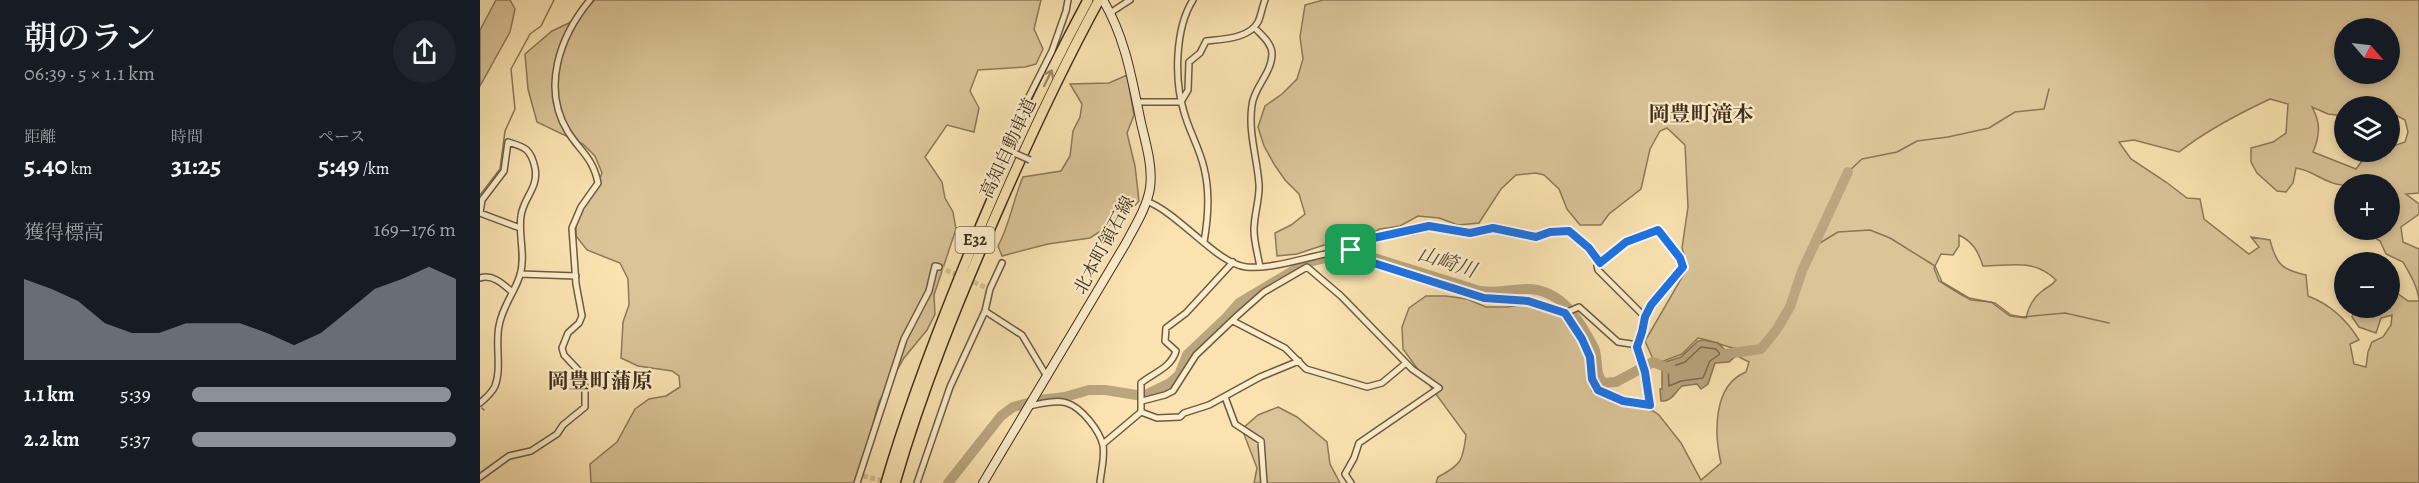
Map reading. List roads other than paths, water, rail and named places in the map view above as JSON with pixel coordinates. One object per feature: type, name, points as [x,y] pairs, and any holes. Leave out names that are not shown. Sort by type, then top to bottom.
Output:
[{"type":"highway","name":"高知自動車道","points":[[895,483],[921,400],[981,248],[1020,158],[1091,14],[1101,0]]},
{"type":"highway","name":"高知自動車道","points":[[886,483],[913,397],[974,243],[1012,154],[1086,3]]},
{"type":"main road","name":"北本町領石線","points":[[983,483],[1126,243],[1146,201],[1151,175],[1137,102],[1122,38],[1101,0]]},
{"type":"street","points":[[480,477],[509,456],[531,451],[557,434],[562,425],[585,407],[585,387],[581,373],[564,355],[562,348],[568,333],[582,316],[572,228],[598,183],[595,168],[590,159],[563,123],[557,106],[554,83],[562,43],[590,0]]},
{"type":"street","points":[[1030,160],[1003,148],[1052,51],[1068,0]]},
{"type":"street","points":[[1110,13],[1130,0]]},
{"type":"street","points":[[1193,0],[1183,19],[1181,30],[1179,48],[1181,102],[1204,166],[1207,184],[1204,242]]},
{"type":"street","points":[[1181,102],[1188,90],[1189,62],[1200,54],[1206,41],[1243,34],[1255,28],[1265,0]]},
{"type":"street","points":[[1255,28],[1270,45],[1272,51],[1270,66],[1252,101],[1251,114],[1259,187],[1254,235],[1260,267]]},
{"type":"street","points":[[1137,102],[1181,102]]},
{"type":"street","points":[[480,403],[495,385],[499,325],[511,291],[520,274],[523,257],[520,228],[522,209],[534,187],[535,166],[525,147],[508,142],[504,171],[482,200],[480,213],[520,228]]},
{"type":"street","points":[[1146,201],[1158,205],[1204,242],[1244,267],[1260,267],[1352,250],[1369,239],[1429,226],[1470,233],[1493,228],[1536,237],[1550,232],[1569,231],[1589,248],[1600,263]]},
{"type":"street","points":[[1569,310],[1590,357],[1592,379],[1598,390],[1623,401],[1650,405],[1643,367],[1636,349],[1645,317],[1656,297],[1683,267],[1680,258],[1658,230],[1626,242],[1600,263],[1597,269],[1645,317]]},
{"type":"street","points":[[1352,250],[1360,258],[1484,298],[1528,301],[1569,310],[1582,309],[1618,342],[1638,345]]},
{"type":"street","points":[[1141,412],[1140,389],[1143,382],[1161,370],[1174,357],[1176,351],[1165,341],[1164,333],[1168,326],[1186,313],[1233,262]]},
{"type":"street","points":[[917,483],[950,387],[985,311],[988,288],[1002,263]]},
{"type":"street","points":[[857,483],[904,339],[929,291],[935,266],[939,267]]},
{"type":"street","points":[[1141,398],[1165,395],[1173,390],[1196,355],[1264,292],[1307,267],[1341,296],[1407,363],[1439,388],[1359,443],[1345,474],[1351,483]]},
{"type":"street","points":[[520,274],[576,276]]},
{"type":"street","points":[[480,278],[484,276],[495,279],[511,291]]},
{"type":"street","points":[[985,311],[1022,335],[1046,375]]},
{"type":"street","points":[[1233,321],[1285,348],[1306,369],[1367,387],[1382,383],[1407,363]]},
{"type":"street","points":[[1141,412],[1157,418],[1180,417],[1184,413],[1209,405],[1260,377],[1299,361]]},
{"type":"street","points":[[1225,397],[1234,424],[1261,441],[1264,483]]},
{"type":"street","points":[[1029,405],[1066,402],[1092,425],[1102,444],[1104,458],[1100,483]]},
{"type":"street","points":[[1102,444],[1141,412]]},
{"type":"water","points":[[1698,341],[1718,343],[1726,351],[1738,349],[1739,353],[1729,362],[1715,363],[1708,384],[1701,389],[1697,384],[1682,386],[1671,398],[1661,401],[1662,363],[1681,357]]},
{"type":"waterway","points":[[480,195],[500,169],[505,131],[515,109],[511,69],[530,34],[541,26],[554,0]]},
{"type":"waterway","points":[[1848,172],[1862,159],[1897,152],[1917,141],[1989,128],[2015,112],[2044,109],[2049,89]]},
{"type":"waterway","name":"山崎川","points":[[1725,354],[1761,349],[1777,329],[1790,307],[1802,271],[1848,172]]},
{"type":"waterway","points":[[1815,246],[1838,232],[1870,230],[1890,238],[1935,266],[1942,282],[1969,298],[1995,303],[2011,315],[2022,317],[2065,313],[2109,323]]},
{"type":"waterway","name":"山崎川","points":[[948,483],[1001,416],[1013,407],[1089,390],[1143,396],[1170,383],[1179,375],[1187,355],[1239,303],[1306,263],[1333,256],[1361,254],[1480,291],[1527,289],[1550,294],[1568,308],[1583,327],[1594,348],[1598,375],[1603,383],[1616,382],[1653,362],[1673,370]]},
{"type":"tunnel","points":[[939,267],[985,287]]},
{"type":"tunnel","points":[[863,476],[888,482]]},
{"type":"district","name":"岡豊町滝本","points":[[1701,114]]},
{"type":"district","name":"岡豊町蒲原","points":[[600,381]]}]
